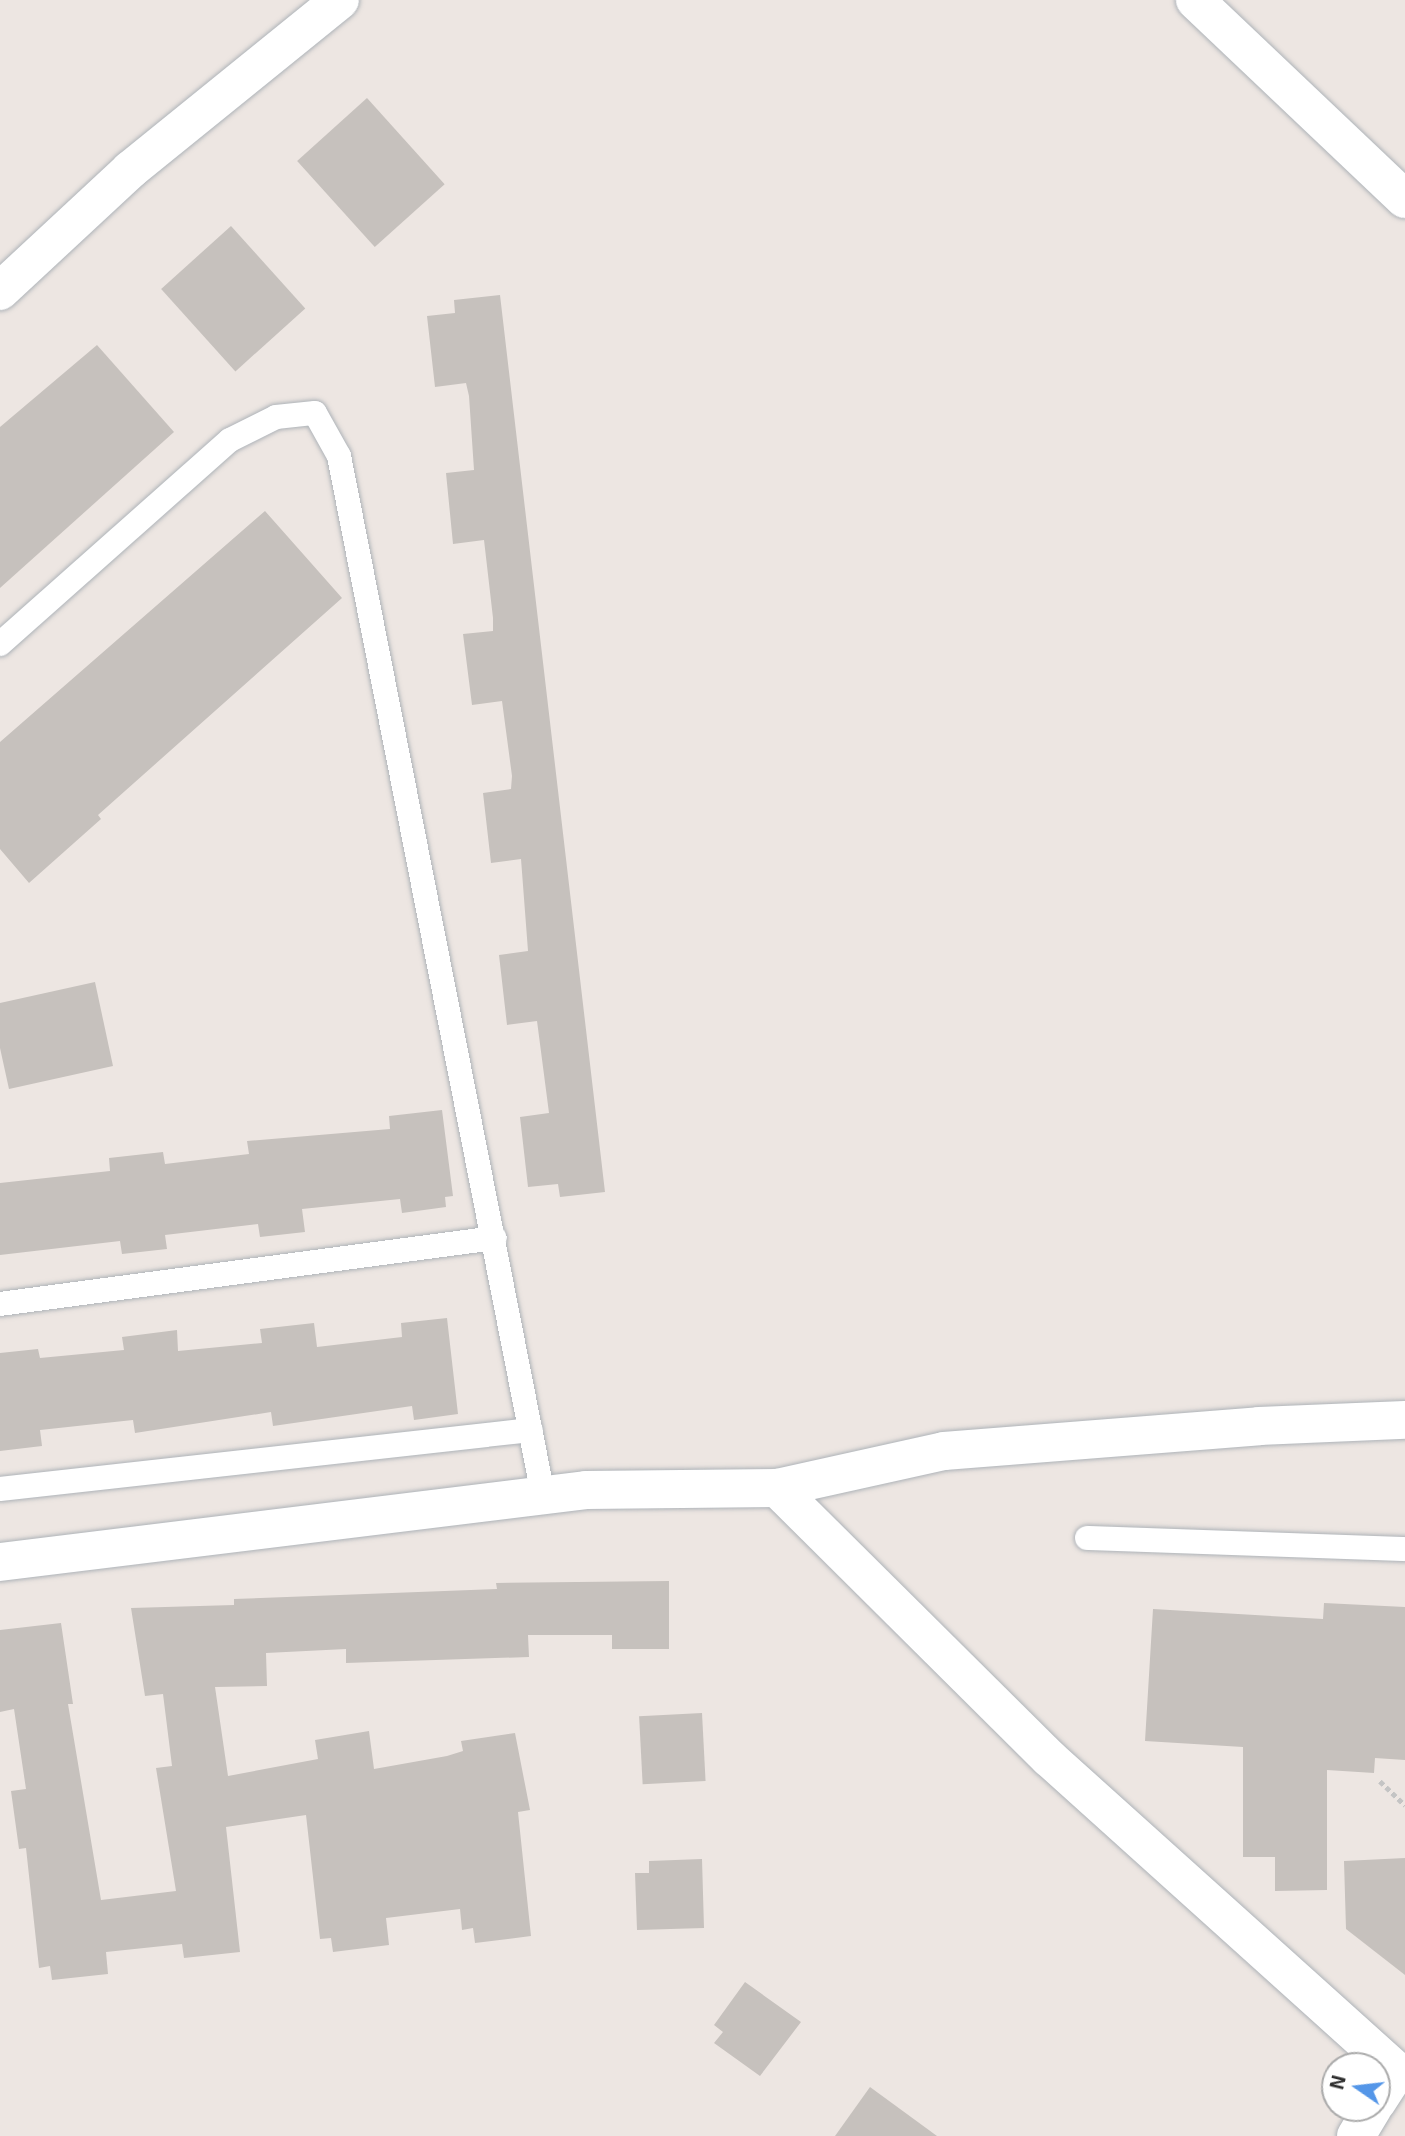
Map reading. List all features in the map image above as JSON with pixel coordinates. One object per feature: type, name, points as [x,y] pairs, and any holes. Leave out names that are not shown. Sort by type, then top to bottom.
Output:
[{"type":"street","points":[[0,291],[130,170],[340,0]]},
{"type":"street","points":[[1195,0],[1405,199]]},
{"type":"street","points":[[0,1562],[586,1490],[777,1488],[944,1451],[1259,1426],[1405,1420]]},
{"type":"street","points":[[777,1488],[1049,1758],[1393,2084]]},
{"type":"lane","points":[[0,644],[230,440],[276,417],[315,413],[339,456],[495,1238],[542,1495]]},
{"type":"lane","points":[[0,1304],[495,1238]]},
{"type":"lane","points":[[0,1489],[531,1430]]},
{"type":"lane","points":[[1087,1538],[1405,1549]]},
{"type":"path","points":[[1380,1781],[1405,1805]]},
{"type":"building","points":[[367,98],[445,184],[375,247],[297,161]]},
{"type":"building","points":[[231,226],[305,308],[235,371],[161,289]]},
{"type":"building","points":[[500,295],[605,1192],[560,1197],[558,1184],[528,1187],[520,1117],[549,1113],[537,1021],[507,1025],[499,955],[528,951],[521,859],[491,863],[483,793],[511,789],[512,776],[502,701],[472,705],[463,634],[493,631],[493,618],[484,540],[453,544],[446,473],[474,470],[469,396],[466,383],[435,387],[427,316],[455,313],[454,300]]},
{"type":"building","points":[[97,345],[174,432],[0,588],[0,427]]},
{"type":"building","points":[[265,511],[342,598],[98,815],[101,819],[29,883],[0,849],[0,742]]},
{"type":"building","points":[[95,982],[113,1066],[9,1089],[0,1048],[0,1003]]},
{"type":"building","points":[[442,1110],[453,1196],[445,1197],[446,1207],[402,1213],[400,1199],[302,1209],[305,1232],[260,1237],[258,1224],[165,1235],[167,1249],[122,1254],[120,1241],[0,1255],[0,1183],[110,1171],[109,1158],[163,1152],[165,1164],[249,1154],[247,1141],[390,1129],[389,1116]]},
{"type":"building","points":[[447,1318],[458,1414],[414,1420],[412,1406],[273,1426],[271,1412],[135,1433],[133,1420],[40,1430],[42,1446],[0,1451],[0,1353],[38,1349],[40,1358],[124,1350],[122,1337],[177,1330],[178,1351],[262,1343],[260,1329],[314,1323],[317,1347],[402,1337],[401,1323]]},
{"type":"building","points":[[669,1581],[669,1649],[612,1649],[612,1635],[528,1635],[529,1657],[346,1663],[346,1649],[266,1653],[267,1686],[215,1687],[228,1776],[318,1759],[315,1740],[369,1731],[374,1769],[463,1751],[461,1741],[515,1733],[530,1810],[518,1812],[531,1936],[475,1943],[473,1928],[462,1930],[460,1909],[386,1918],[389,1945],[333,1952],[331,1938],[320,1939],[306,1815],[226,1827],[240,1952],[184,1958],[182,1944],[106,1952],[108,1974],[52,1980],[50,1966],[39,1968],[26,1848],[19,1849],[11,1791],[26,1789],[14,1709],[0,1712],[0,1630],[61,1623],[73,1704],[68,1704],[101,1900],[176,1891],[156,1768],[172,1766],[163,1694],[145,1696],[131,1608],[234,1605],[234,1599],[497,1589],[496,1583]]},
{"type":"building","points":[[1324,1603],[1405,1607],[1405,1760],[1375,1758],[1374,1773],[1327,1770],[1327,1890],[1275,1891],[1275,1857],[1243,1857],[1243,1747],[1145,1741],[1153,1609],[1323,1619]]},
{"type":"building","points":[[702,1713],[706,1781],[643,1784],[639,1716]]},
{"type":"building","points":[[1405,1858],[1405,1975],[1346,1929],[1344,1861]]},
{"type":"building","points":[[702,1859],[704,1928],[637,1930],[635,1873],[649,1873],[649,1861]]},
{"type":"building","points":[[745,1982],[801,2022],[760,2076],[714,2043],[723,2032],[714,2025]]},
{"type":"building","points":[[870,2087],[937,2136],[835,2136]]}]
